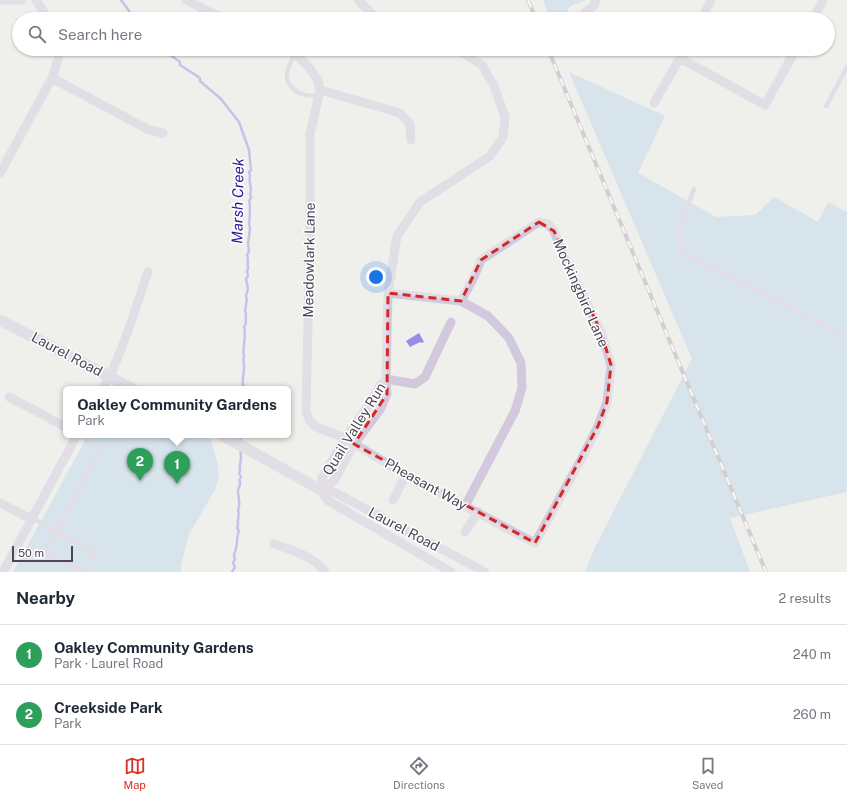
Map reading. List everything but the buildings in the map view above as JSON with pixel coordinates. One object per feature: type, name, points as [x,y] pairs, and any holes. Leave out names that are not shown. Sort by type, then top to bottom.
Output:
[{"type":"street","points":[[0,0],[22,0]]},
{"type":"street","points":[[36,0],[44,12]]},
{"type":"street","points":[[186,0],[210,12]]},
{"type":"street","points":[[358,0],[370,12]]},
{"type":"street","points":[[586,12],[594,5],[596,0]]},
{"type":"street","points":[[705,12],[711,0]]},
{"type":"street","points":[[817,12],[823,0]]},
{"type":"street","points":[[0,173],[52,78],[59,56]]},
{"type":"street","points":[[297,56],[307,65],[318,80],[319,93],[400,114],[410,124],[411,140]]},
{"type":"street","name":"Quail Valley Run","points":[[321,490],[334,481],[354,444],[380,410],[387,394],[388,293],[397,236],[420,202],[490,156],[503,137],[505,117],[494,86],[482,65],[467,56]]},
{"type":"street","points":[[654,103],[680,58],[765,105],[792,56]]},
{"type":"street","points":[[52,78],[149,130],[163,133]]},
{"type":"street","name":"Meadowlark Lane","points":[[316,427],[310,421],[306,412],[310,233],[310,134],[319,93]]},
{"type":"street","name":"Mockingbird Lane","points":[[461,301],[474,278],[481,260],[539,222],[548,224],[554,231],[567,263],[601,332],[611,365],[607,402],[598,426],[583,456],[535,543]]},
{"type":"street","points":[[105,386],[120,354],[148,272]]},
{"type":"street","points":[[388,293],[461,301],[488,316],[509,338],[521,363],[522,388],[515,411],[465,506]]},
{"type":"street","name":"Laurel Road","points":[[0,320],[127,386]]},
{"type":"street","points":[[386,379],[415,384],[425,377],[451,322]]},
{"type":"street","name":"Quail Valley Run","points":[[321,490],[322,478],[345,438],[372,402],[379,388],[386,379]]},
{"type":"street","points":[[9,397],[63,425]]},
{"type":"street","name":"Pheasant Way","points":[[316,427],[345,438],[406,475],[535,543]]},
{"type":"street","points":[[3,572],[31,519],[77,438]]},
{"type":"street","name":"Laurel Road","points":[[228,438],[321,490],[334,492],[485,572]]},
{"type":"street","points":[[393,500],[406,475]]},
{"type":"street","name":"Laurel Road","points":[[321,490],[327,500],[451,572]]},
{"type":"street","points":[[0,503],[31,519]]},
{"type":"street","points":[[465,532],[478,512]]},
{"type":"street","points":[[274,544],[300,553],[313,560],[321,566],[325,572]]},
{"type":"lane","points":[[294,56],[287,76],[288,82],[292,89],[303,95],[319,93]]},
{"type":"lane","points":[[826,106],[847,67]]},
{"type":"lane","points":[[694,189],[679,230],[679,245],[686,256],[847,337]]},
{"type":"lane","points":[[31,519],[38,521],[56,531],[95,552],[83,572],[45,552],[56,531],[101,448],[84,438]]},
{"type":"highlighted area","points":[[539,222],[554,231],[601,332],[611,365],[607,402],[598,426],[535,543],[354,444],[387,394],[388,293],[461,301],[481,260]]},
{"type":"shaded area","points":[[543,0],[586,0],[570,6],[567,12],[548,12]]},
{"type":"shaded area","points":[[569,72],[665,116],[638,173],[716,217],[755,215],[774,197],[818,222],[828,202],[847,212],[847,492],[730,518],[750,572],[585,572],[595,547],[692,359]]},
{"type":"shaded area","points":[[419,333],[424,342],[420,342],[410,347],[406,341]]},
{"type":"shaded area","points":[[86,438],[208,438],[211,440],[219,474],[216,488],[189,534],[181,566],[181,572],[13,572]]},
{"type":"waterway","name":"Marsh Creek","points":[[121,0],[130,12]]},
{"type":"waterway","name":"Marsh Creek","points":[[172,56],[180,62],[180,65],[200,78],[200,81],[221,99],[239,122],[249,150],[251,198],[249,201],[250,228],[248,244],[249,251],[247,255],[248,276],[246,279],[248,289],[245,310],[246,323],[244,327],[245,338],[243,352],[243,386]]},
{"type":"waterway","name":"Marsh Creek","points":[[240,438],[241,442]]},
{"type":"waterway","name":"Marsh Creek","points":[[232,572],[235,567],[233,563],[235,559],[234,555],[239,531],[237,528],[239,516],[238,490],[240,486],[239,480],[241,477],[239,473],[241,448]]},
{"type":"railway","points":[[528,0],[533,12]]},
{"type":"railway","points":[[551,56],[766,572]]},
{"type":"place","name":"Creekside Park","points":[[140,481]]},
{"type":"place","name":"Oakley Community Gardens","points":[[177,484]]}]
